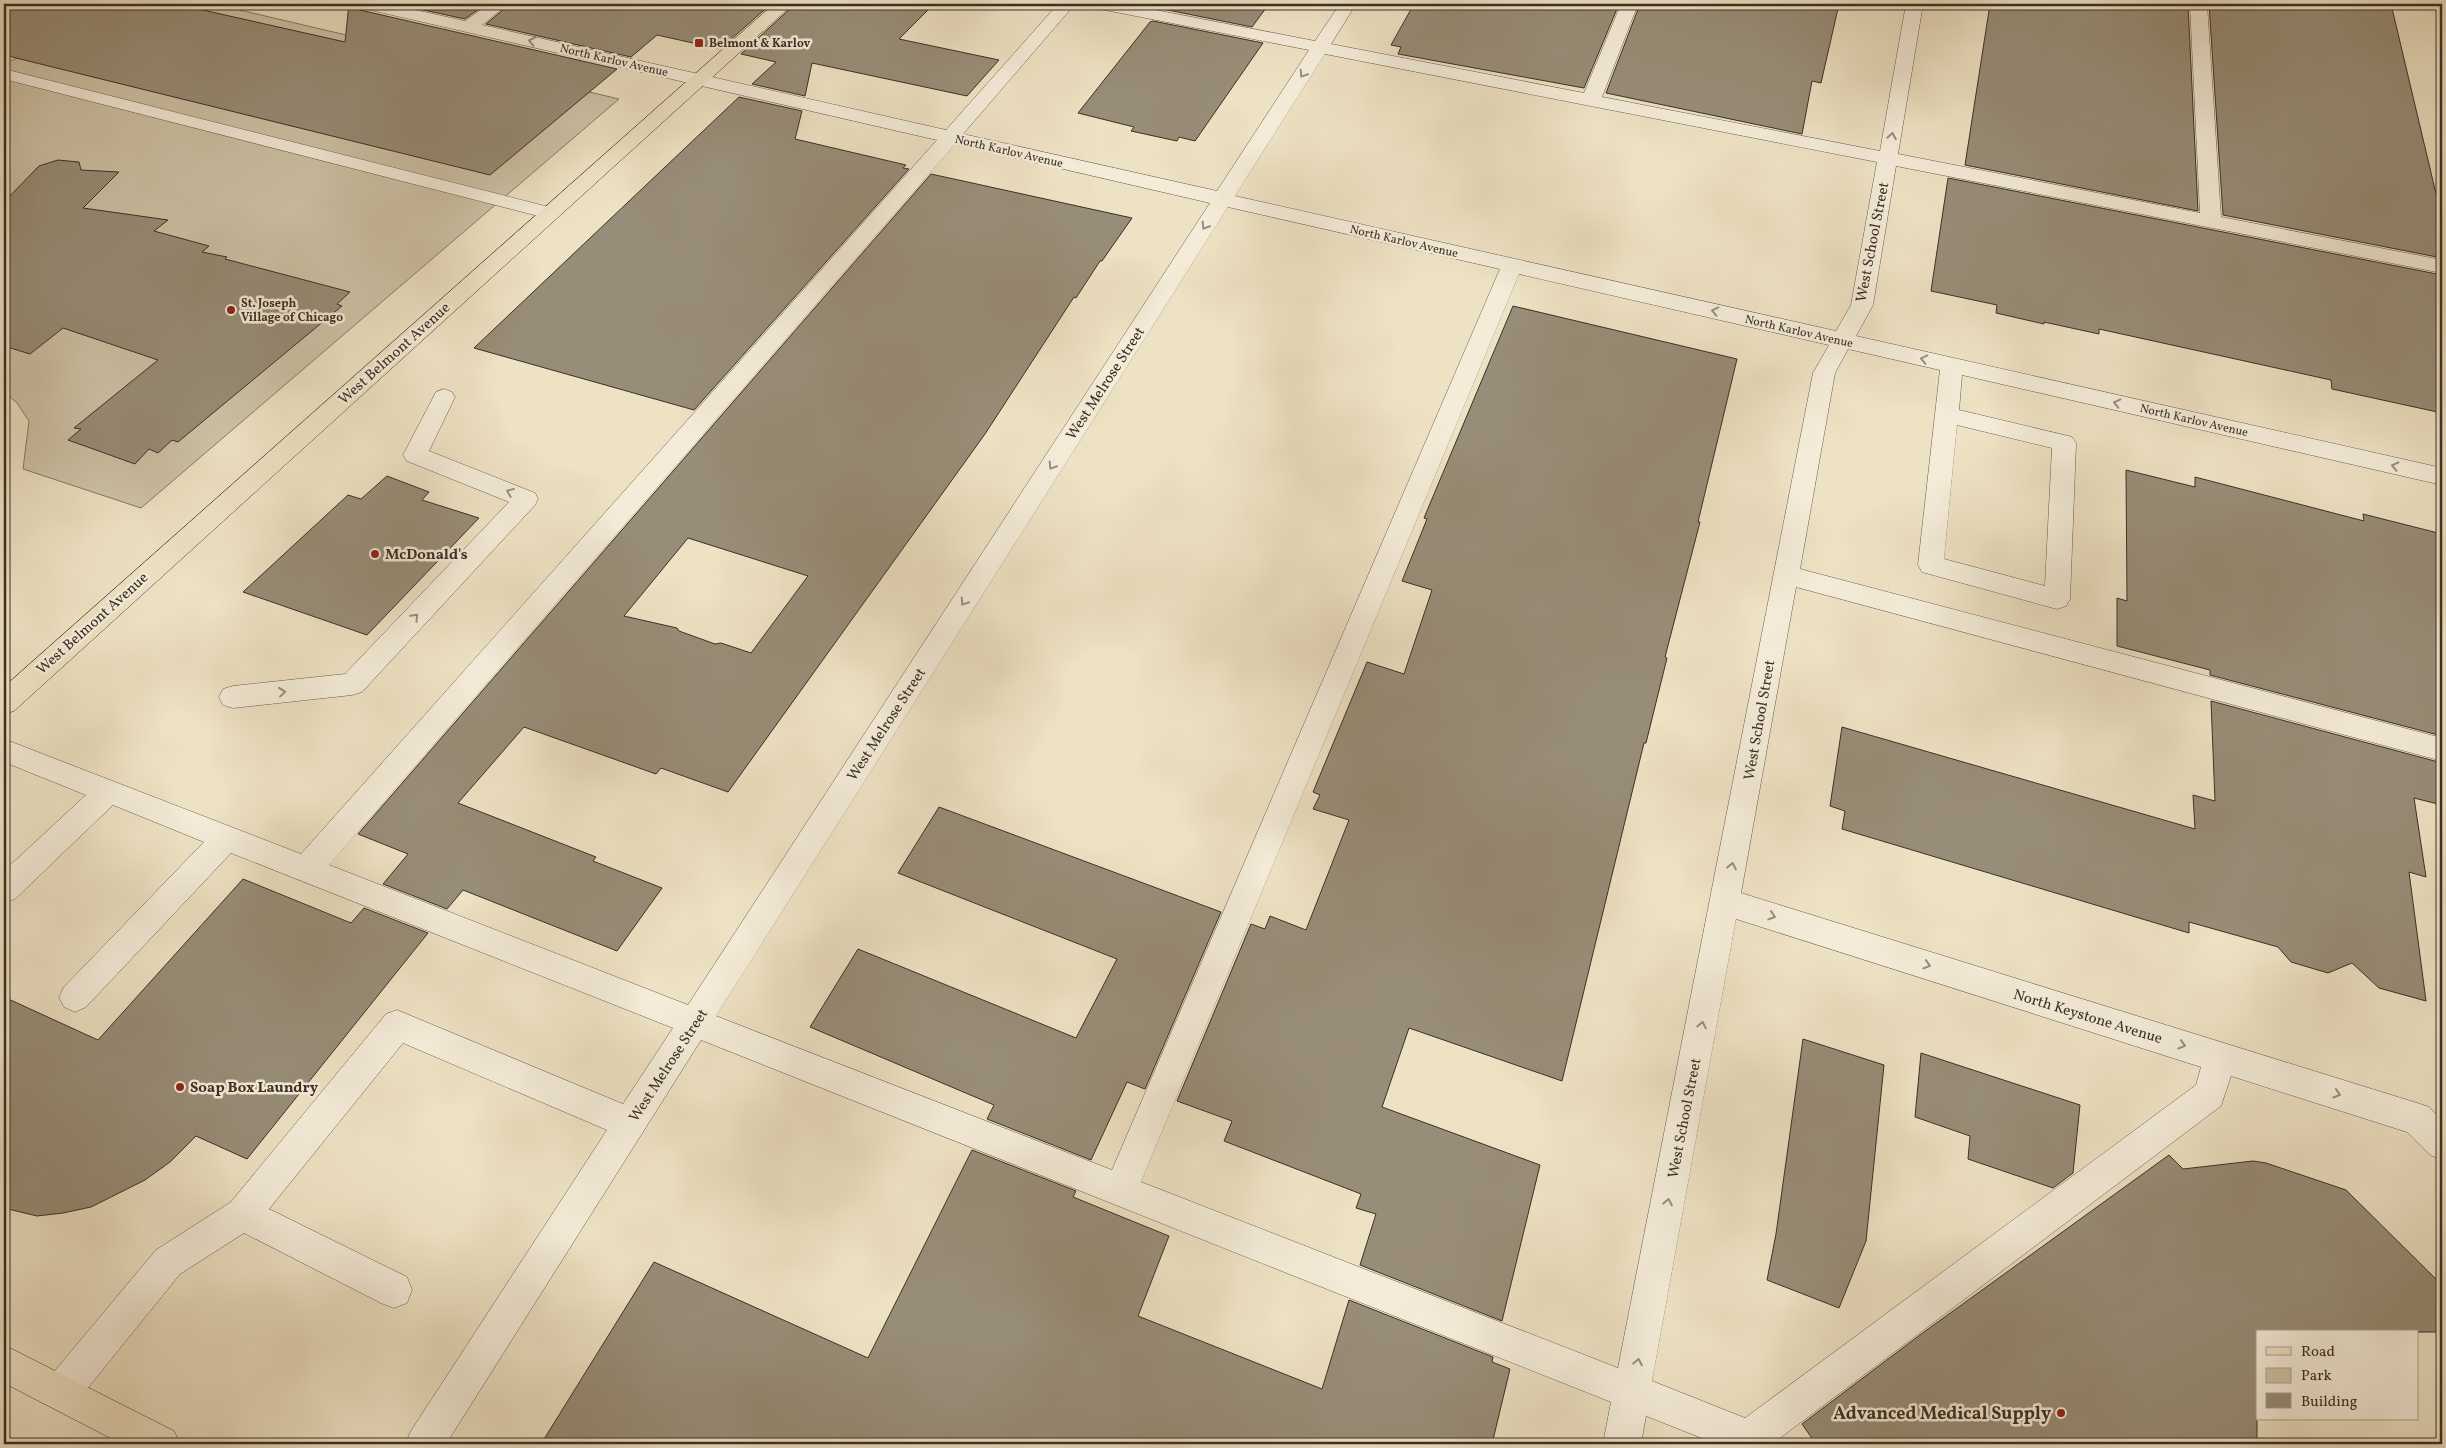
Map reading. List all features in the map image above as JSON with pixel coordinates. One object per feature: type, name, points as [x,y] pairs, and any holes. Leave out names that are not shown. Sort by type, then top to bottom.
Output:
[{"type":"main road","name":"West Belmont Avenue","points":[[4,703],[784,4]]},
{"type":"main road","points":[[4,1363],[161,1444]]},
{"type":"street","name":"North Karlov Avenue","points":[[366,4],[2442,477]]},
{"type":"street","points":[[468,27],[500,4]]},
{"type":"street","points":[[306,870],[948,137],[1067,4]]},
{"type":"street","points":[[1100,4],[2442,267]]},
{"type":"street","name":"West Melrose Street","points":[[424,1444],[1348,4]]},
{"type":"street","points":[[1591,100],[1630,4]]},
{"type":"street","name":"West School Street","points":[[1622,1444],[1726,902],[1824,373],[1862,305],[1915,4]]},
{"type":"street","points":[[2199,4],[2211,222]]},
{"type":"street","points":[[4,74],[550,213]]},
{"type":"street","points":[[1120,1191],[1512,265]]},
{"type":"street","points":[[1947,415],[2064,443],[2057,599],[1931,565],[1952,365]]},
{"type":"street","points":[[233,697],[352,684],[526,499],[415,455],[444,397]]},
{"type":"street","points":[[1786,575],[2442,750]]},
{"type":"street","points":[[4,750],[1749,1438],[2209,1095],[2220,1057]]},
{"type":"street","points":[[4,890],[108,792]]},
{"type":"street","points":[[75,997],[226,838]]},
{"type":"street","name":"North Keystone Avenue","points":[[1726,902],[2417,1119],[2442,1143]]},
{"type":"street","points":[[60,1392],[168,1262],[243,1214],[397,1025],[630,1123]]},
{"type":"street","points":[[243,1214],[394,1290]]},
{"type":"green space","points":[[116,4],[214,4],[619,99],[141,508],[23,469],[29,421],[17,403],[4,392],[4,63],[37,51]]},
{"type":"building","points":[[4,4],[176,4],[345,42],[349,4],[355,4],[360,10],[617,69],[490,175],[4,55]]},
{"type":"building","points":[[396,4],[486,4],[465,19]]},
{"type":"building","points":[[510,4],[771,4],[720,49],[657,35],[631,57],[486,24]]},
{"type":"building","points":[[795,4],[934,4],[899,39],[999,60],[967,96],[812,63],[805,96],[752,84],[776,62],[741,54]]},
{"type":"building","points":[[1168,4],[1269,4],[1252,27],[1163,9]]},
{"type":"building","points":[[1414,4],[1619,4],[1584,88],[1398,54],[1401,47],[1391,45]]},
{"type":"building","points":[[1640,4],[1839,4],[1821,83],[1812,81],[1802,134],[1606,93]]},
{"type":"building","points":[[1990,4],[2188,4],[2198,211],[1965,165]]},
{"type":"building","points":[[2209,4],[2391,4],[2442,219],[2442,258],[2223,215]]},
{"type":"building","points":[[1153,21],[1263,43],[1195,141],[1179,137],[1177,141],[1131,131],[1134,127],[1078,113],[1150,22]]},
{"type":"building","points":[[739,97],[802,111],[795,139],[906,165],[903,168],[909,169],[694,410],[474,348]]},
{"type":"building","name":"St. Joseph Village of Chicago","points":[[58,160],[79,162],[81,170],[119,172],[83,208],[168,220],[154,231],[209,246],[202,252],[227,257],[225,259],[350,292],[337,304],[342,306],[178,442],[172,440],[158,453],[149,449],[135,464],[68,440],[81,429],[74,428],[158,360],[63,328],[30,354],[4,346],[4,202],[39,166]]},
{"type":"building","points":[[931,174],[1132,218],[1102,261],[1100,261],[1076,298],[1074,297],[985,434],[728,792],[661,768],[656,774],[524,727],[458,803],[596,857],[593,861],[662,888],[617,951],[463,890],[447,909],[383,884],[408,854],[358,834]],"holes":[[[688,538],[808,576],[751,653],[721,643],[715,644],[679,631],[677,628],[624,616]]]},
{"type":"building","points":[[1948,178],[2442,275],[2442,413],[2332,389],[2331,380],[2099,329],[2099,334],[2044,322],[2044,324],[1996,313],[1997,305],[1931,291]]},
{"type":"building","points":[[1513,306],[1737,359],[1698,522],[1700,522],[1665,657],[1667,658],[1646,743],[1644,743],[1562,1081],[1409,1028],[1382,1107],[1540,1165],[1502,1321],[1360,1265],[1376,1214],[1356,1208],[1361,1194],[1224,1141],[1232,1121],[1177,1101],[1251,924],[1265,929],[1270,916],[1306,930],[1349,820],[1313,809],[1320,795],[1313,792],[1367,662],[1404,674],[1432,590],[1402,581],[1427,519],[1424,518]]},
{"type":"building","points":[[2126,470],[2195,487],[2195,477],[2364,521],[2363,514],[2442,534],[2442,736],[2210,675],[2210,670],[2117,646],[2117,598],[2127,601]]},
{"type":"building","name":"McDonald's","points":[[387,476],[429,492],[422,500],[479,518],[367,635],[243,592],[348,495],[361,499]]},
{"type":"building","points":[[2211,701],[2442,763],[2442,805],[2414,798],[2426,877],[2409,872],[2426,1001],[2379,988],[2352,963],[2328,973],[2291,962],[2278,947],[2189,922],[2189,933],[1842,829],[1845,811],[1830,806],[1842,727],[2195,829],[2193,795],[2215,801]]},
{"type":"building","points":[[939,807],[1221,912],[1145,1089],[1127,1082],[1091,1160],[987,1119],[994,1105],[810,1027],[858,949],[1076,1038],[1117,959],[898,873]]},
{"type":"building","name":"Soap Box Laundry","points":[[243,879],[351,923],[364,908],[428,933],[247,1159],[196,1136],[170,1162],[145,1180],[91,1207],[37,1216],[4,1208],[4,997],[98,1040]]},
{"type":"building","points":[[1803,1039],[1884,1065],[1866,1241],[1839,1308],[1767,1280],[1776,1234]]},
{"type":"building","points":[[1921,1053],[2080,1105],[2073,1173],[2053,1188],[1968,1159],[1970,1136],[1915,1117]]},
{"type":"building","points":[[972,1150],[1076,1191],[1073,1197],[1169,1236],[1138,1316],[1322,1389],[1349,1300],[1493,1357],[1492,1362],[1510,1369],[1492,1444],[541,1444],[654,1262],[868,1358]]},
{"type":"building","points":[[2169,1155],[2183,1169],[2253,1161],[2266,1163],[2346,1190],[2442,1285],[2442,1332],[2418,1332],[2418,1330],[2256,1330],[2257,1444],[1816,1444],[1802,1424],[1924,1332]]},
{"type":"place","name":"Belmont & Karlov","points":[[699,43]]},
{"type":"place","name":"St. Joseph Village of Chicago","points":[[231,310]]},
{"type":"place","name":"McDonald's","points":[[375,554]]},
{"type":"place","name":"Soap Box Laundry","points":[[180,1087]]},
{"type":"place","name":"Advanced Medical Supply","points":[[2061,1413]]}]
